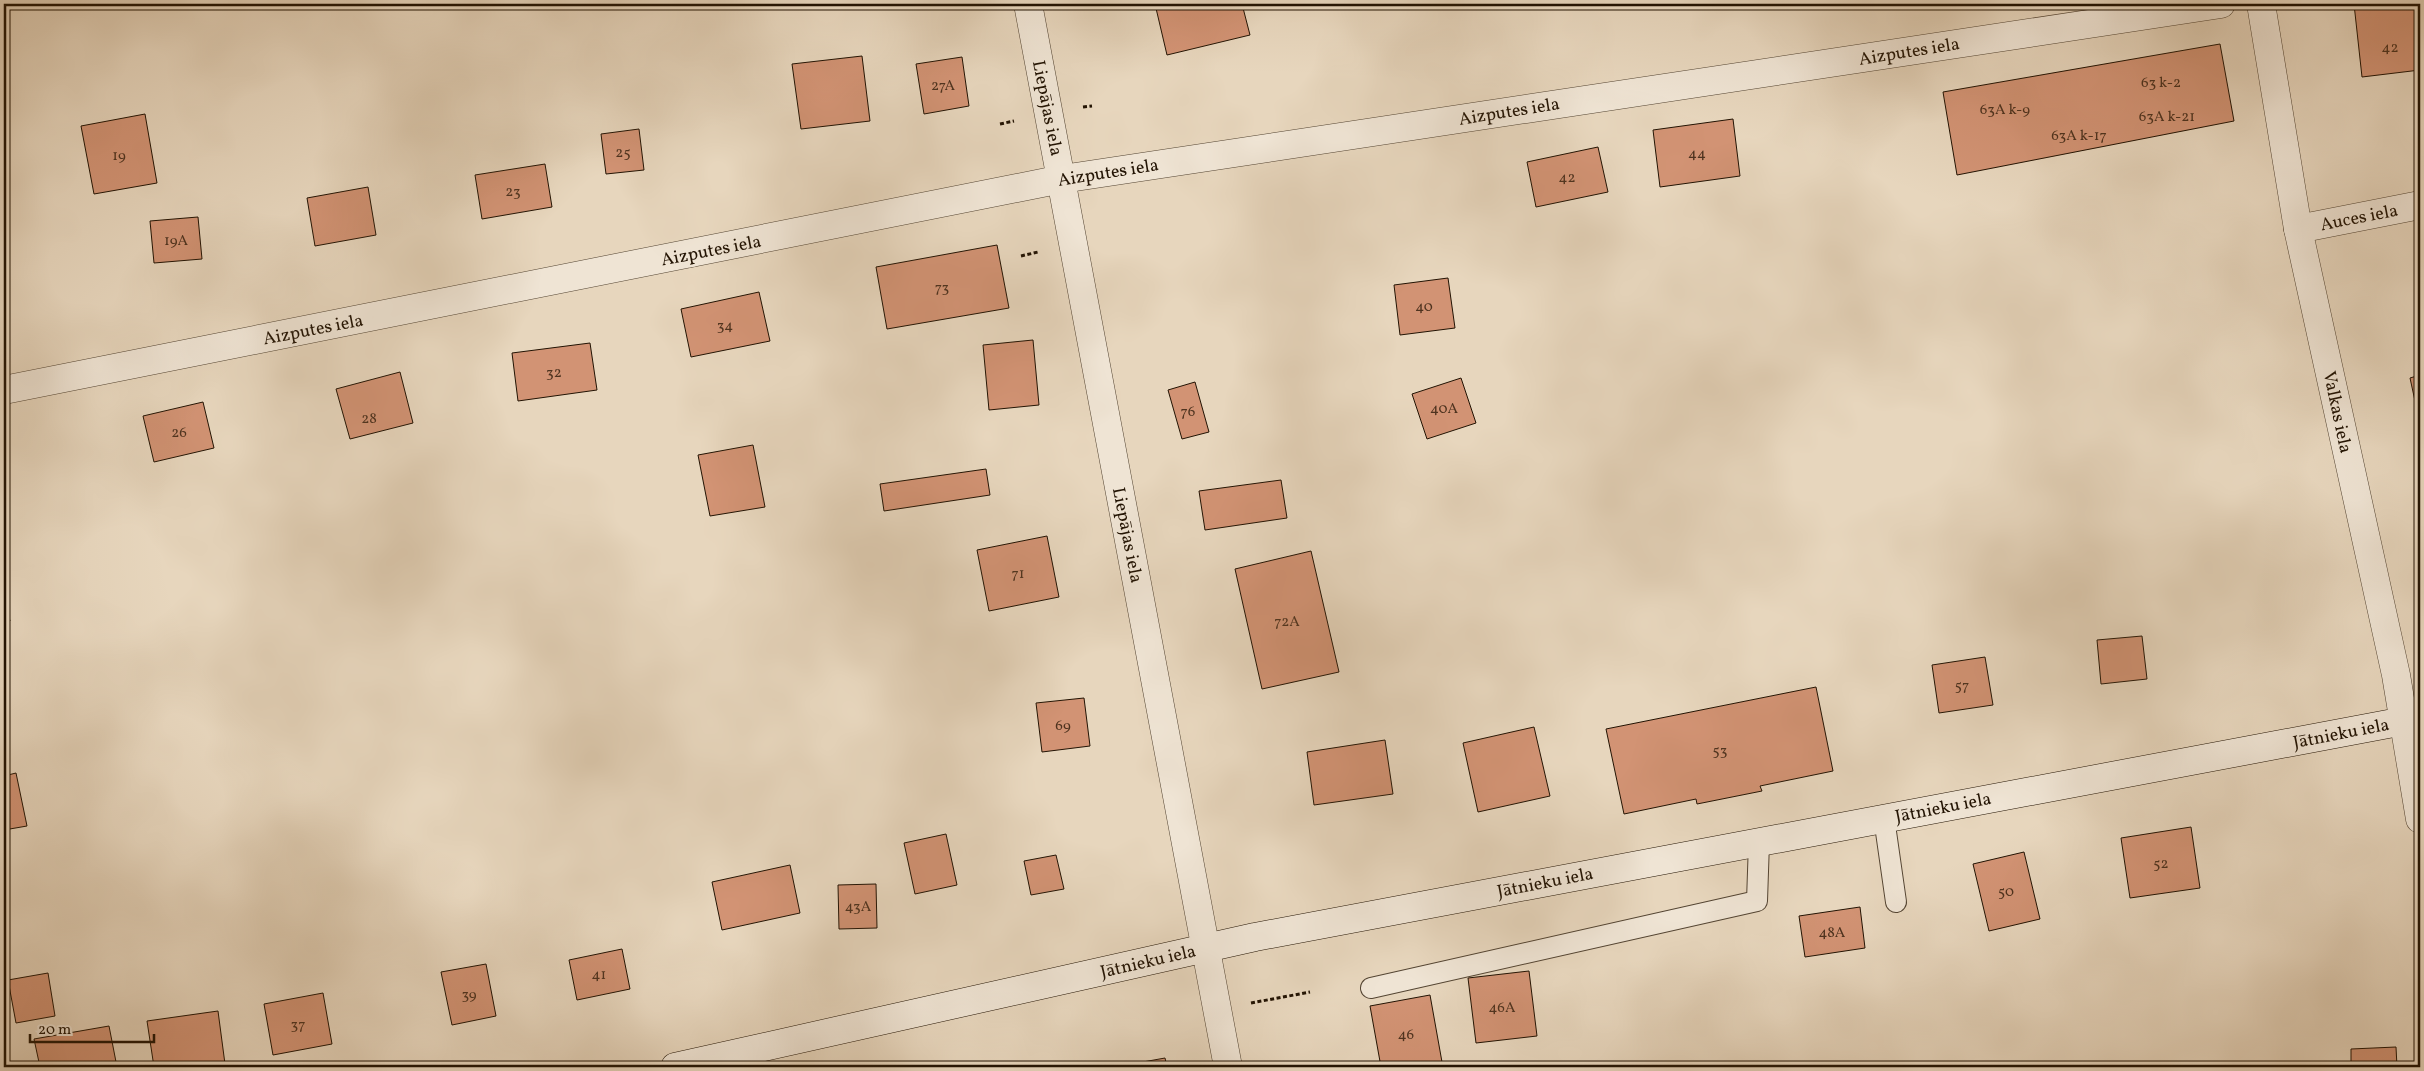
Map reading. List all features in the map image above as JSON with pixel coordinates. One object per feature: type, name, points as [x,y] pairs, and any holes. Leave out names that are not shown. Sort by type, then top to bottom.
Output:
[{"type":"street","name":"Liepājas iela","points":[[1028,4],[1228,1067]]},
{"type":"street","name":"Aizputes iela","points":[[4,390],[1062,179],[2221,4]]},
{"type":"street","name":"Valkas iela","points":[[2261,4],[2298,229],[2396,675],[2412,720],[2420,819]]},
{"type":"street","name":"Auces iela","points":[[2298,229],[2420,205]]},
{"type":"street","name":"Jātnieku iela","points":[[675,1067],[1255,937],[2412,720]]},
{"type":"lane","points":[[1884,818],[1896,902]]},
{"type":"lane","points":[[1371,988],[1757,901],[1759,842]]},
{"type":"path","points":[[1021,256],[1048,250]]},
{"type":"path","points":[[1253,1002],[1310,992]]},
{"type":"building","points":[[1155,4],[1242,4],[1250,35],[1167,55]]},
{"type":"building","points":[[2354,4],[2418,4],[2420,70],[2362,77]]},
{"type":"building","points":[[2220,44],[2234,121],[1957,175],[1943,92]]},
{"type":"building","points":[[862,56],[870,121],[801,129],[792,64]]},
{"type":"building","points":[[962,57],[969,106],[924,114],[916,64]]},
{"type":"building","points":[[145,114],[157,183],[94,194],[81,126]]},
{"type":"building","points":[[1733,119],[1740,176],[1660,187],[1653,130]]},
{"type":"building","points":[[639,129],[644,170],[606,174],[601,134]]},
{"type":"building","points":[[1598,147],[1608,192],[1536,207],[1527,162]]},
{"type":"building","points":[[545,164],[552,207],[482,219],[475,175]]},
{"type":"building","points":[[368,187],[376,235],[315,246],[307,198]]},
{"type":"building","points":[[198,217],[202,259],[154,263],[150,221]]},
{"type":"building","points":[[997,245],[1009,308],[887,329],[876,267]]},
{"type":"building","points":[[1448,278],[1455,328],[1400,335],[1394,285]]},
{"type":"building","points":[[759,292],[770,341],[691,357],[681,309]]},
{"type":"building","points":[[1033,340],[1039,405],[989,410],[983,345]]},
{"type":"building","points":[[590,343],[597,390],[518,401],[512,353]]},
{"type":"building","points":[[400,372],[413,423],[350,439],[336,389]]},
{"type":"building","points":[[2420,375],[2420,424],[2410,378]]},
{"type":"building","points":[[1461,378],[1476,423],[1427,439],[1412,394]]},
{"type":"building","points":[[1195,382],[1209,432],[1182,439],[1168,390]]},
{"type":"building","points":[[203,402],[214,448],[154,462],[143,416]]},
{"type":"building","points":[[753,445],[765,507],[710,516],[698,455]]},
{"type":"building","points":[[986,469],[990,495],[884,511],[880,484]]},
{"type":"building","points":[[1281,480],[1287,518],[1205,530],[1199,491]]},
{"type":"building","points":[[1047,536],[1059,597],[989,611],[977,550]]},
{"type":"building","points":[[1311,551],[1339,672],[1262,689],[1235,569]]},
{"type":"building","points":[[4,600],[10,621],[4,623]]},
{"type":"building","points":[[2142,636],[2147,679],[2101,684],[2097,640]]},
{"type":"building","points":[[1985,657],[1993,705],[1939,713],[1932,665]]},
{"type":"building","points":[[1816,687],[1833,771],[1760,786],[1762,791],[1697,804],[1696,799],[1624,814],[1606,729]]},
{"type":"building","points":[[1084,698],[1090,746],[1042,752],[1036,703]]},
{"type":"building","points":[[1534,727],[1550,796],[1478,812],[1463,743]]},
{"type":"building","points":[[1385,740],[1393,794],[1314,805],[1307,752]]},
{"type":"building","points":[[16,773],[27,826],[4,830],[4,776]]},
{"type":"building","points":[[2191,827],[2200,888],[2130,898],[2121,838]]},
{"type":"building","points":[[946,834],[957,885],[915,894],[904,843]]},
{"type":"building","points":[[2024,852],[2040,919],[1989,931],[1973,864]]},
{"type":"building","points":[[1056,855],[1064,889],[1031,895],[1024,861]]},
{"type":"building","points":[[790,865],[800,913],[722,930],[712,882]]},
{"type":"building","points":[[876,884],[877,928],[839,929],[838,885]]},
{"type":"building","points":[[1860,907],[1865,948],[1805,957],[1799,916]]},
{"type":"building","points":[[622,949],[630,989],[577,1000],[569,960]]},
{"type":"building","points":[[486,964],[496,1016],[452,1025],[441,972]]},
{"type":"building","points":[[1529,971],[1537,1036],[1476,1043],[1468,978]]},
{"type":"building","points":[[48,973],[55,1016],[16,1023],[8,980]]},
{"type":"building","points":[[323,993],[332,1044],[273,1055],[264,1004]]},
{"type":"building","points":[[1430,995],[1442,1062],[1414,1067],[1381,1067],[1370,1006]]},
{"type":"building","points":[[218,1011],[225,1064],[201,1067],[154,1067],[147,1021]]},
{"type":"building","points":[[109,1026],[117,1067],[40,1067],[34,1039]]},
{"type":"building","points":[[2396,1047],[2397,1067],[2351,1067],[2351,1049]]},
{"type":"building","points":[[1165,1058],[1167,1067],[1115,1067]]}]
